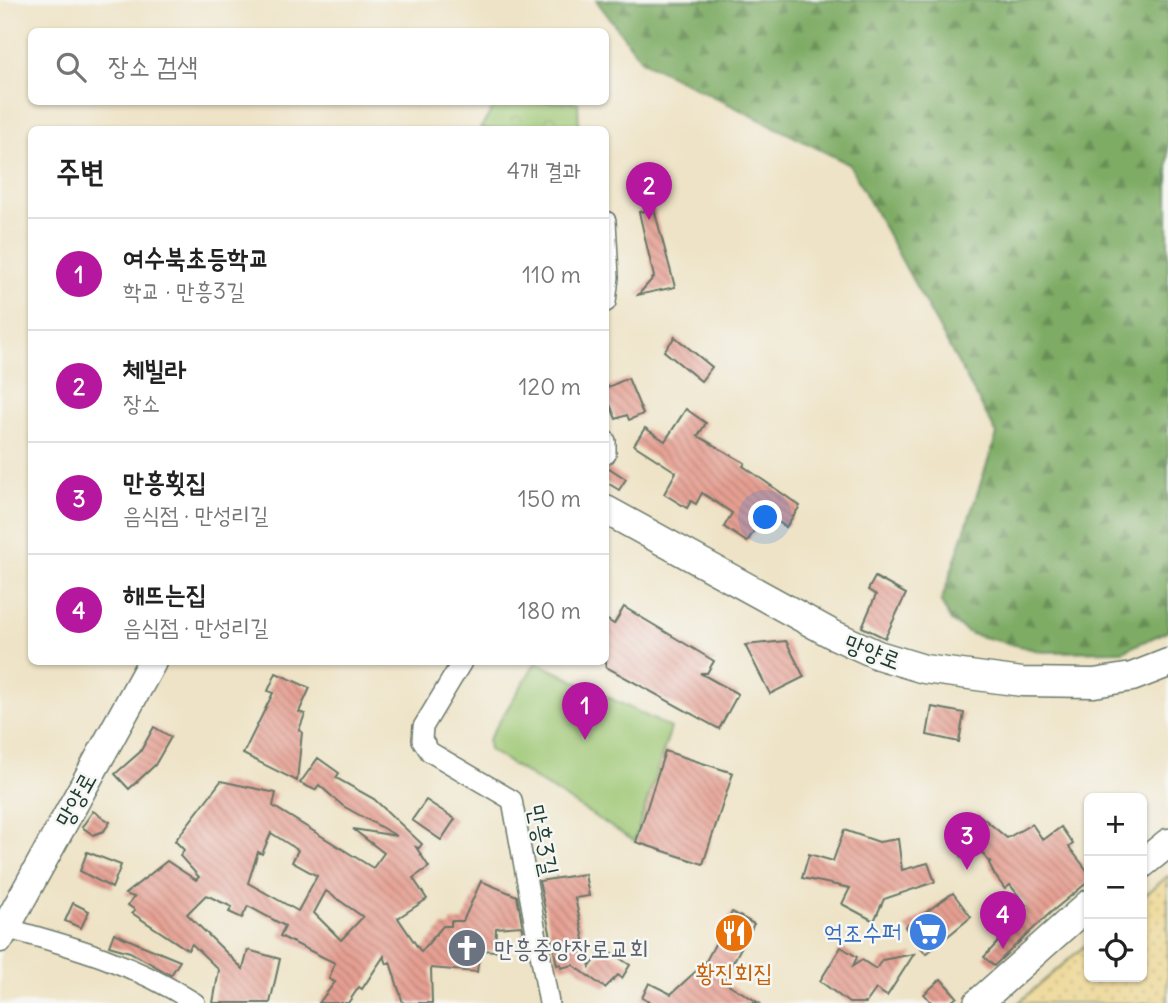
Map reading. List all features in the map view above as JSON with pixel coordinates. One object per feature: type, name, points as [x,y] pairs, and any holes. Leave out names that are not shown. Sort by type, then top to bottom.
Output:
[{"type":"main road","name":"망양로","points":[[609,512],[832,634],[878,655],[923,669],[1022,682],[1094,683],[1132,677],[1168,663]]},
{"type":"main road","name":"망양로","points":[[4,923],[150,665]]},
{"type":"main road","points":[[1147,860],[1168,843]]},
{"type":"main road","points":[[978,1003],[1084,908]]},
{"type":"street","name":"만흥3길","points":[[460,665],[423,727],[422,740],[430,752],[512,800],[549,1003]]},
{"type":"street","points":[[4,923],[111,958],[164,984],[195,1003]]},
{"type":"green space","points":[[596,0],[1168,0],[1168,631],[1123,651],[1043,652],[971,634],[951,621],[941,602],[997,434],[849,164],[642,61]]},
{"type":"green space","points":[[495,105],[578,105],[579,126],[482,126]]},
{"type":"green space","points":[[534,665],[542,665],[671,728],[634,841],[489,750],[488,740]]},
{"type":"sand","points":[[1168,876],[1168,1003],[1018,1003],[1084,946],[1084,982],[1147,982],[1147,894]]},
{"type":"building","points":[[654,209],[675,287],[638,295],[654,277],[639,212]]},
{"type":"building","points":[[675,337],[712,367],[701,381],[664,351]]},
{"type":"building","points":[[628,378],[643,414],[629,420],[627,415],[616,419],[609,402],[609,387]]},
{"type":"building","points":[[686,409],[706,423],[698,436],[745,463],[743,466],[800,506],[786,527],[765,513],[747,542],[724,527],[732,513],[702,493],[696,504],[691,501],[687,508],[664,494],[676,472],[634,445],[645,428],[665,441]]},
{"type":"building","points":[[609,468],[626,479],[619,490],[609,484]]},
{"type":"building","points":[[875,577],[906,594],[885,638],[862,627],[876,595],[868,590]]},
{"type":"building","points":[[624,607],[714,661],[707,673],[700,673],[738,694],[719,729],[606,667],[609,665],[609,621],[614,624]]},
{"type":"building","points":[[786,641],[804,677],[770,694],[745,645]]},
{"type":"building","points":[[276,673],[310,688],[299,712],[305,714],[299,730],[302,732],[297,781],[243,754],[273,693],[268,691]]},
{"type":"building","points":[[932,707],[964,713],[959,742],[927,735]]},
{"type":"building","points":[[154,727],[171,737],[155,765],[129,789],[115,774],[140,752]]},
{"type":"building","points":[[665,751],[733,773],[703,864],[636,842]]},
{"type":"building","points":[[318,758],[339,773],[336,778],[374,799],[422,844],[419,848],[416,847],[429,867],[413,878],[427,899],[398,918],[421,952],[443,926],[451,926],[451,921],[463,921],[481,881],[517,896],[526,945],[521,926],[496,928],[495,951],[480,950],[477,972],[431,968],[432,1003],[403,1003],[390,962],[387,964],[384,956],[362,989],[359,987],[348,1003],[319,1003],[335,982],[329,979],[335,963],[280,936],[285,926],[248,906],[242,918],[229,912],[232,907],[206,895],[187,914],[243,969],[248,950],[280,959],[270,1003],[213,1003],[219,970],[192,944],[188,950],[132,913],[135,910],[128,905],[134,897],[125,894],[167,861],[196,880],[199,877],[180,856],[184,850],[175,841],[221,781],[276,793],[273,806],[373,868],[384,853],[353,829],[397,836],[343,806],[319,785],[315,790],[300,783]],"holes":[[[271,833],[298,850],[292,862],[317,876],[298,911],[248,883],[258,852],[262,854]],[[326,891],[363,917],[341,940],[314,913]]]},
{"type":"building","points":[[426,800],[455,819],[441,840],[412,820]]},
{"type":"building","points":[[93,811],[110,822],[104,831],[93,835],[82,827]]},
{"type":"building","points":[[977,813],[1007,838],[1032,824],[1043,840],[1061,827],[1073,844],[1069,847],[1084,866],[1084,885],[994,966],[984,957],[1012,927],[1008,922],[1026,905],[1010,885],[1005,889],[994,874],[989,863],[991,861],[989,862],[975,843],[962,858],[955,842]]},
{"type":"building","points":[[844,830],[879,842],[898,839],[902,870],[928,863],[935,882],[884,899],[874,921],[842,904],[850,888],[802,878],[809,854],[833,861]]},
{"type":"building","points":[[87,852],[121,865],[112,888],[80,871]]},
{"type":"building","points":[[585,874],[589,896],[575,898],[590,967],[604,948],[630,965],[622,978],[618,975],[605,988],[573,965],[561,968],[561,964],[557,965],[539,881]]},
{"type":"building","points":[[953,893],[971,917],[926,954],[905,927]]},
{"type":"building","points":[[73,903],[89,911],[81,928],[65,921]]},
{"type":"building","points":[[732,912],[754,924],[723,981],[759,1003],[652,1003],[642,998],[649,983],[671,994],[705,963]]},
{"type":"building","points":[[114,933],[180,961],[171,975],[130,952],[109,946]]},
{"type":"building","points":[[841,947],[857,957],[853,966],[862,960],[876,969],[882,960],[914,954],[887,996],[876,989],[866,1003],[849,1003],[820,981]]},
{"type":"building","points":[[941,979],[957,997],[950,1003],[932,1003],[924,994]]},
{"type":"place","name":"체빌라","points":[[649,220]]},
{"type":"place","name":"여수북초등학교","points":[[585,740]]},
{"type":"place","name":"만흥횟집","points":[[967,870]]},
{"type":"place","name":"억조수퍼","points":[[928,932]]},
{"type":"place","name":"황진회집","points":[[734,933]]},
{"type":"place","name":"만흥중앙장로교회","points":[[467,948]]},
{"type":"place","name":"해뜨는집","points":[[1003,949]]}]
